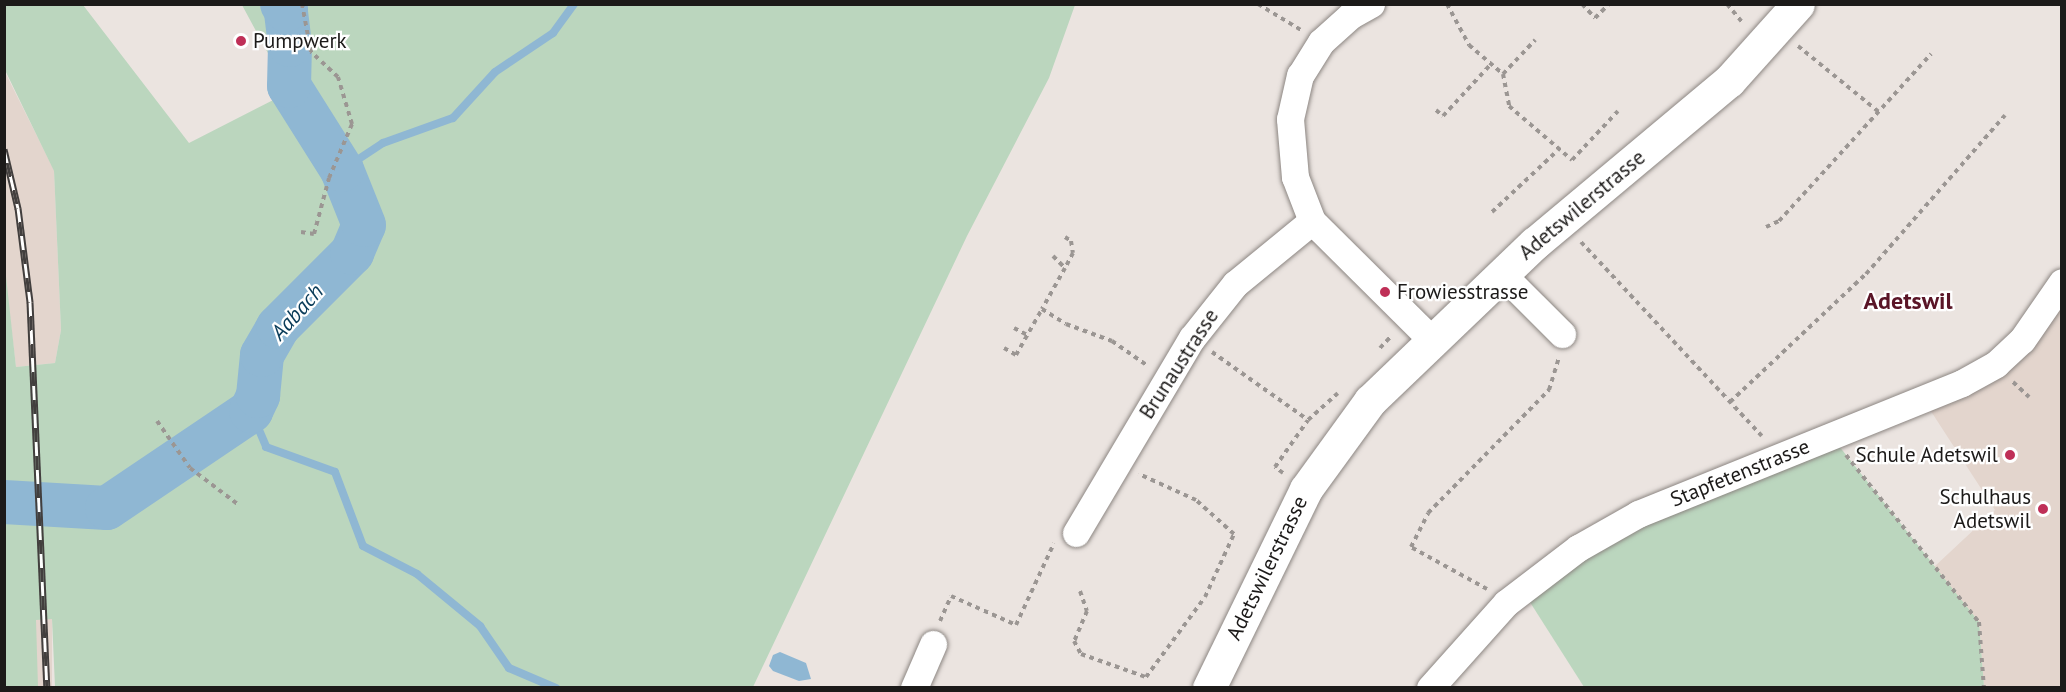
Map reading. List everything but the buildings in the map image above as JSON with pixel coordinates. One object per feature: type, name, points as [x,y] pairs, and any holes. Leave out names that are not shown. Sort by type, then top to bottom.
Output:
[{"type":"street","points":[[1371,4],[1351,15],[1321,42],[1300,75],[1290,119],[1295,177],[1312,221],[1431,339]]},
{"type":"street","name":"Adetswilerstrasse","points":[[1209,687],[1306,489],[1370,401],[1431,339],[1455,321],[1502,274],[1729,81],[1798,4]]},
{"type":"street","name":"Brunaustrasse","points":[[1076,533],[1167,376],[1192,338],[1235,284],[1312,221]]},
{"type":"street","points":[[1502,274],[1562,334]]},
{"type":"street","name":"Stapfetenstrasse","points":[[1430,687],[1506,603],[1578,548],[1638,514],[1962,383],[1996,364],[2040,317],[2061,282]]},
{"type":"street","points":[[914,687],[933,644]]},
{"type":"path","points":[[301,232],[314,234],[329,178],[352,124],[338,77],[311,51],[303,4]]},
{"type":"path","points":[[1258,4],[1321,42]]},
{"type":"path","points":[[1447,4],[1469,45],[1503,74],[1509,106],[1572,160],[1618,111]]},
{"type":"path","points":[[1582,4],[1595,18],[1609,4]]},
{"type":"path","points":[[1790,39],[1879,112]]},
{"type":"path","points":[[1503,74],[1535,40]]},
{"type":"path","points":[[1766,227],[1779,221],[1931,54]]},
{"type":"path","points":[[1436,110],[1443,116],[1491,64]]},
{"type":"path","points":[[1730,402],[1866,274],[2005,115]]},
{"type":"path","points":[[1492,212],[1559,149]]},
{"type":"path","points":[[1572,234],[1768,442]]},
{"type":"path","points":[[1004,348],[1016,355],[1065,268],[1072,253],[1071,241],[1065,237]]},
{"type":"path","points":[[1053,256],[1065,268]]},
{"type":"path","points":[[1042,309],[1066,324],[1112,341],[1167,376]]},
{"type":"path","points":[[1014,328],[1027,335]]},
{"type":"path","points":[[1373,357],[1395,332]]},
{"type":"path","points":[[1192,338],[1308,420],[1342,389]]},
{"type":"path","points":[[1490,591],[1411,547],[1428,513],[1545,395],[1556,378]]},
{"type":"path","points":[[157,421],[190,468],[239,505]]},
{"type":"path","points":[[1831,436],[1979,622],[1984,687]]},
{"type":"path","points":[[1080,591],[1087,611],[1074,641],[1081,654],[1146,677],[1205,597],[1234,534],[1196,500],[1117,464]]},
{"type":"path","points":[[933,644],[951,596],[1016,625],[1054,543],[1076,533]]},
{"type":"shaded area","points":[[4,70],[54,170],[61,330],[55,363],[16,367],[4,267]]},
{"type":"shaded area","name":"Schule Adetswil","points":[[2061,282],[2061,687],[1984,687],[1979,622],[1934,567],[1995,510],[1923,399],[1962,383]]},
{"type":"shaded area","points":[[36,619],[52,619],[52,687],[36,687]]},
{"type":"green space","points":[[5,4],[83,5],[189,143],[289,92],[242,5],[1075,5],[1049,78],[967,236],[753,687],[55,687],[52,619],[36,620],[38,687],[5,688],[5,267],[16,367],[55,363],[61,330],[54,171],[5,70]]},
{"type":"green space","points":[[1831,436],[1979,622],[1984,687],[1584,687],[1521,588],[1578,548]]},
{"type":"water","points":[[780,652],[806,663],[811,679],[799,681],[773,671],[769,666],[773,655]]},
{"type":"waterway","name":"Aabach","points":[[4,502],[107,508],[251,411],[258,396],[262,355],[278,327],[352,253],[364,225],[342,170],[289,86],[290,45],[286,10],[282,4]]},
{"type":"waterway","points":[[342,170],[383,143],[453,118],[495,72],[553,33],[574,4]]},
{"type":"waterway","points":[[251,411],[266,447],[335,472],[363,546],[417,574],[480,626],[509,668],[556,688]]},
{"type":"railway","points":[[4,149],[18,208],[30,302],[47,688]]},
{"type":"place","name":"Pumpwerk","points":[[241,41]]},
{"type":"place","name":"Frowiesstrasse","points":[[1385,292]]},
{"type":"place","name":"Schule Adetswil","points":[[2010,455]]},
{"type":"place","name":"Schulhaus Adetswil","points":[[2043,509]]},
{"type":"district","name":"Adetswil","points":[[1908,301]]}]
